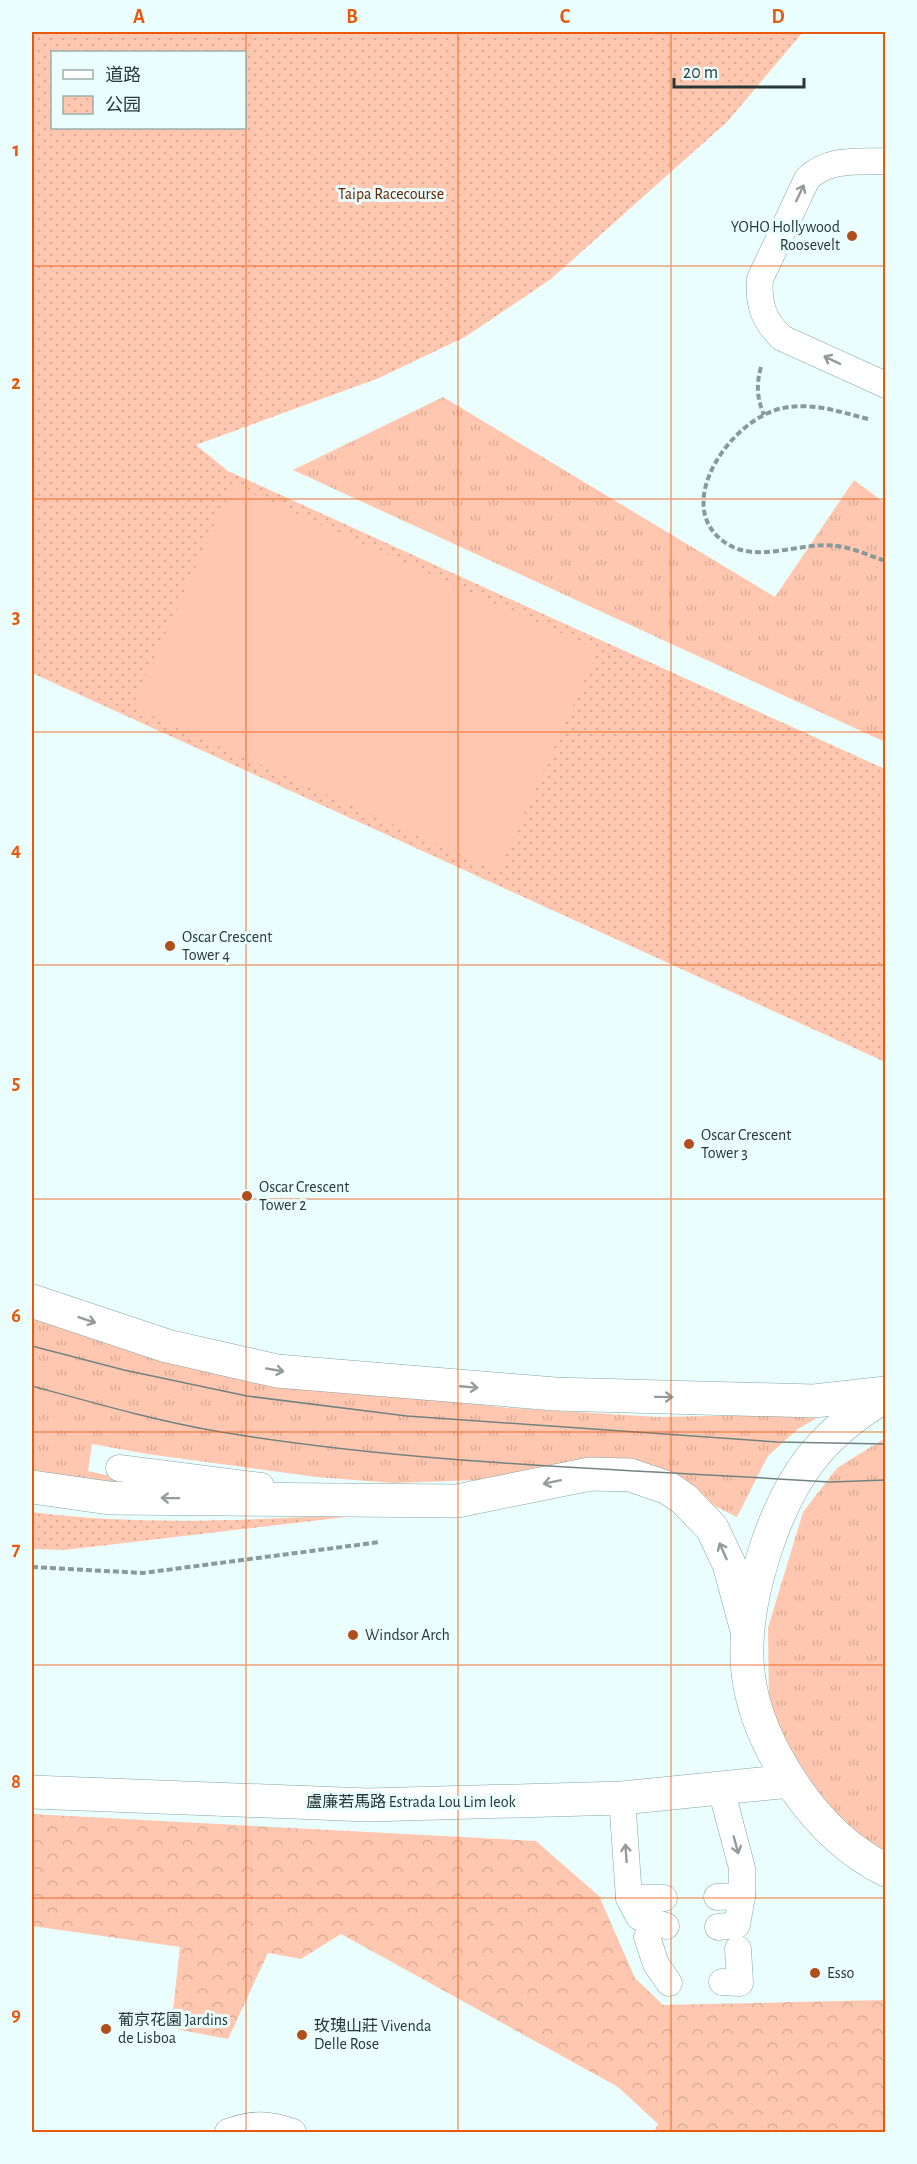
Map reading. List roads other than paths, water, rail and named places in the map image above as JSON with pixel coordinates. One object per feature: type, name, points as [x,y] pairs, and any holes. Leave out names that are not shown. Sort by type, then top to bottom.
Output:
[{"type":"main road","points":[[32,1301],[167,1346],[277,1371],[555,1394],[814,1401],[885,1394]]},
{"type":"main road","points":[[885,1394],[833,1432],[809,1459],[789,1489],[775,1521],[752,1591],[746,1627],[746,1663],[752,1698],[763,1732],[790,1780],[828,1828],[854,1851],[885,1870]]},
{"type":"main road","points":[[32,1487],[109,1498],[457,1501],[590,1474],[610,1473],[649,1480],[684,1499],[711,1528],[729,1564],[746,1627]]},
{"type":"main road","name":"盧廉若馬路 Estrada Lou Lim Ieok","points":[[32,1792],[368,1805],[622,1798],[790,1780]]},
{"type":"lane","points":[[885,161],[828,164],[816,170],[807,179],[760,279],[758,296],[762,312],[770,326],[783,338],[885,385]]},
{"type":"lane","points":[[119,1468],[224,1482],[420,1501]]},
{"type":"lane","points":[[721,1789],[742,1868],[729,1896],[728,1938],[740,1983],[722,1982]]},
{"type":"lane","points":[[622,1798],[656,1964],[669,1983]]},
{"type":"lane","points":[[649,1926],[664,1898]]},
{"type":"lane","points":[[228,2133],[249,2124],[276,2127],[293,2133]]},
{"type":"tram line","points":[[32,1346],[124,1370],[247,1396],[407,1416],[777,1442],[886,1444]]},
{"type":"tram line","points":[[32,1386],[197,1428],[373,1452],[525,1464],[831,1482],[886,1480]]},
{"type":"place","name":"YOHO Hollywood Roosevelt","points":[[852,236]]},
{"type":"place","name":"Oscar Crescent Tower 4","points":[[170,946]]},
{"type":"place","name":"Oscar Crescent Tower 3","points":[[689,1144]]},
{"type":"place","name":"Oscar Crescent Tower 2","points":[[247,1196]]},
{"type":"place","name":"Windsor Arch","points":[[353,1635]]},
{"type":"place","name":"Esso","points":[[815,1973]]},
{"type":"place","name":"葡京花園 Jardins de Lisboa","points":[[106,2029]]},
{"type":"place","name":"玫瑰山莊 Vivenda Delle Rose","points":[[302,2035]]},
{"type":"park label","name":"Taipa Racecourse","points":[[391,194]]}]
